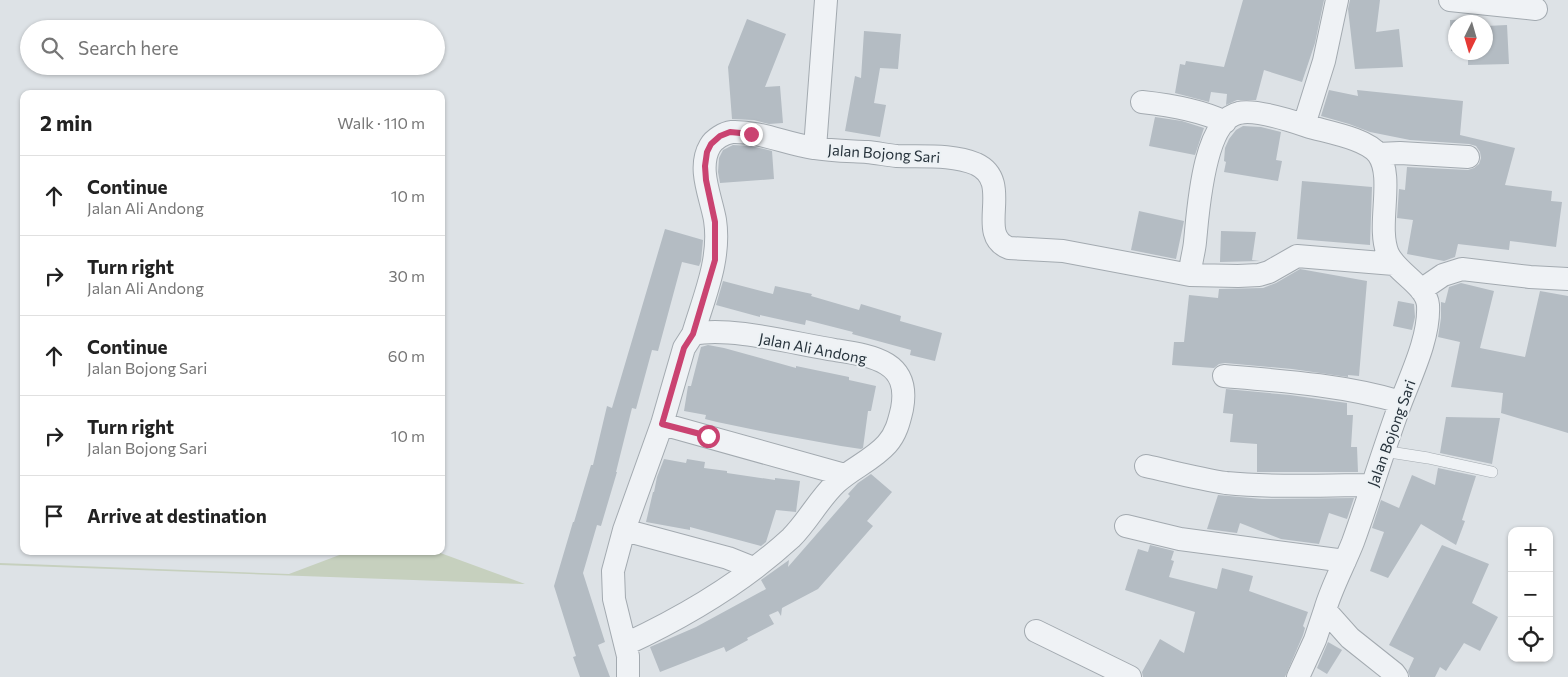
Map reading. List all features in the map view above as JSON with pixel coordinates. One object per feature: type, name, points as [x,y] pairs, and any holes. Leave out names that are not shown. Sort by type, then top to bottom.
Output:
[{"type":"street","points":[[815,148],[826,0]]},
{"type":"street","points":[[1304,125],[1324,61],[1337,0]]},
{"type":"street","points":[[1450,0],[1536,9]]},
{"type":"street","points":[[1142,102],[1202,113],[1224,122]]},
{"type":"street","points":[[1190,275],[1204,170],[1213,142],[1224,122],[1239,113],[1249,113],[1304,125],[1357,141],[1372,148],[1378,154],[1384,169],[1384,239],[1389,256],[1394,264],[1421,290],[1443,275],[1462,269],[1530,277],[1568,279]]},
{"type":"street","name":"Jalan Bojong Sari","points":[[693,334],[715,260],[715,222],[706,180],[707,152],[711,144],[720,136],[730,132],[770,137],[815,148],[897,156],[939,156],[976,164],[988,173],[994,185],[994,227],[998,242],[1009,248],[1063,252],[1190,275],[1259,275],[1269,272],[1297,256],[1394,264]]},
{"type":"street","points":[[1378,154],[1400,152],[1468,157]]},
{"type":"street","name":"Jalan Bojong Sari","points":[[1298,677],[1311,649],[1345,561],[1413,372],[1426,325],[1428,307],[1427,299],[1421,290]]},
{"type":"street","name":"Jalan Ali Andong","points":[[626,644],[696,607],[736,581],[792,537],[822,498],[845,475],[873,457],[887,444],[895,432],[900,418],[904,395],[900,377],[896,371],[878,360],[854,353],[735,334],[701,332],[693,334]]},
{"type":"street","points":[[628,677],[628,656],[614,599],[613,571],[624,530],[662,424],[684,348],[693,334]]},
{"type":"street","points":[[1224,376],[1314,384],[1369,392],[1401,402]]},
{"type":"street","points":[[662,424],[845,475]]},
{"type":"street","points":[[1146,466],[1197,478],[1235,483],[1372,485]]},
{"type":"street","points":[[1126,526],[1180,540],[1345,561]]},
{"type":"street","points":[[624,530],[728,558],[753,568]]},
{"type":"street","points":[[1325,610],[1350,638],[1397,677]]},
{"type":"street","points":[[1036,631],[1130,677]]},
{"type":"lane","points":[[1383,451],[1428,458],[1492,472]]},
{"type":"green space","points":[[339,555],[445,555],[525,584],[0,565],[0,563],[289,574]]},
{"type":"building","points":[[1243,0],[1324,0],[1315,43],[1302,82],[1264,70],[1256,100],[1237,100],[1226,105],[1227,94],[1211,92],[1209,102],[1175,93],[1180,64],[1185,65],[1186,61],[1224,67]]},
{"type":"building","points":[[1350,0],[1380,0],[1376,32],[1399,29],[1403,67],[1355,69],[1348,9]]},
{"type":"building","points":[[747,19],[786,34],[765,87],[780,86],[783,123],[769,124],[754,120],[732,119],[728,67]]},
{"type":"building","points":[[1507,25],[1509,64],[1468,65],[1468,60],[1493,60],[1493,26]]},
{"type":"building","points":[[864,31],[901,34],[898,69],[880,68],[874,103],[886,105],[880,137],[845,131],[855,76],[861,78]]},
{"type":"building","points":[[1329,90],[1358,96],[1357,90],[1463,101],[1460,135],[1515,148],[1505,185],[1552,191],[1551,201],[1562,202],[1556,247],[1510,241],[1509,250],[1458,244],[1455,257],[1444,261],[1407,254],[1413,220],[1397,218],[1399,189],[1405,190],[1407,167],[1468,170],[1479,164],[1480,152],[1476,146],[1469,144],[1410,140],[1370,132],[1321,116]]},
{"type":"building","points":[[1155,117],[1182,121],[1204,128],[1195,155],[1149,146]]},
{"type":"building","points":[[1243,126],[1261,127],[1281,132],[1276,160],[1282,161],[1278,181],[1224,172],[1226,162],[1224,161],[1225,148],[1236,130]]},
{"type":"building","points":[[733,145],[751,146],[772,151],[774,179],[720,183],[718,172],[719,158],[723,150]]},
{"type":"building","points":[[1302,181],[1372,187],[1370,245],[1297,239]]},
{"type":"building","points":[[1139,211],[1184,221],[1176,259],[1131,250]]},
{"type":"building","points":[[665,229],[703,240],[701,261],[699,266],[682,262],[658,351],[652,350],[636,409],[632,408],[617,472],[601,526],[597,525],[583,573],[605,642],[598,645],[610,677],[580,677],[573,657],[576,656],[554,586],[591,465],[593,465],[607,406],[612,408]]},
{"type":"building","points":[[1221,231],[1256,232],[1252,260],[1260,261],[1220,262]]},
{"type":"building","points":[[1300,269],[1367,281],[1359,376],[1348,375],[1348,377],[1292,369],[1225,363],[1219,364],[1214,368],[1172,365],[1174,342],[1184,342],[1189,295],[1218,298],[1219,289],[1263,288]]},
{"type":"building","points":[[723,281],[773,294],[775,286],[812,294],[811,296],[859,310],[861,304],[901,316],[900,321],[942,333],[935,361],[910,355],[911,350],[852,334],[853,332],[806,320],[805,325],[760,315],[760,317],[716,305]]},
{"type":"building","points":[[1461,283],[1494,291],[1480,348],[1525,357],[1540,291],[1568,296],[1568,433],[1501,413],[1503,393],[1451,387],[1460,342],[1438,337],[1441,302],[1445,303],[1449,287]]},
{"type":"building","points":[[1398,301],[1414,304],[1415,317],[1412,330],[1393,326]]},
{"type":"building","points":[[708,345],[796,368],[796,366],[849,377],[849,380],[876,386],[871,411],[868,411],[863,448],[841,446],[770,433],[705,419],[706,415],[684,411],[688,386],[691,386],[701,347]]},
{"type":"building","points":[[1226,389],[1347,403],[1347,415],[1353,415],[1351,447],[1357,447],[1358,472],[1257,472],[1257,444],[1230,442],[1233,414],[1223,413]]},
{"type":"building","points":[[1446,417],[1500,418],[1492,464],[1440,453]]},
{"type":"building","points":[[664,459],[686,463],[687,459],[705,462],[704,468],[727,471],[727,473],[775,480],[775,478],[800,481],[796,512],[776,510],[766,542],[761,546],[690,527],[690,530],[646,522],[657,477]]},
{"type":"building","points":[[1438,468],[1476,476],[1462,520],[1465,521],[1456,545],[1421,524],[1388,578],[1370,571],[1384,532],[1372,528],[1381,500],[1399,508],[1412,475],[1435,485]]},
{"type":"building","points":[[871,474],[892,492],[867,521],[873,526],[818,589],[782,608],[781,616],[778,611],[769,615],[774,624],[747,638],[748,640],[726,652],[724,647],[660,672],[650,647],[696,627],[766,589],[761,580],[789,560],[788,567],[850,496],[848,494],[858,483]]},
{"type":"building","points":[[1218,495],[1262,499],[1354,498],[1347,519],[1329,513],[1319,544],[1281,539],[1240,523],[1237,533],[1207,529]]},
{"type":"building","points":[[1150,545],[1174,551],[1171,560],[1174,561],[1169,577],[1217,589],[1222,568],[1253,576],[1249,591],[1308,612],[1303,626],[1305,628],[1303,635],[1285,677],[1143,677],[1142,672],[1160,639],[1184,653],[1195,612],[1125,590],[1138,549],[1148,552]]},
{"type":"building","points":[[1442,545],[1489,564],[1472,603],[1498,617],[1480,651],[1464,643],[1446,671],[1440,667],[1435,677],[1410,677],[1408,671],[1414,658],[1389,645]]},
{"type":"building","points":[[1328,642],[1342,650],[1327,674],[1317,668]]},
{"type":"route","points":[[708,436],[662,424],[684,348],[693,334],[715,260],[715,222],[706,180],[707,152],[711,144],[720,136],[730,132],[751,134]]}]
